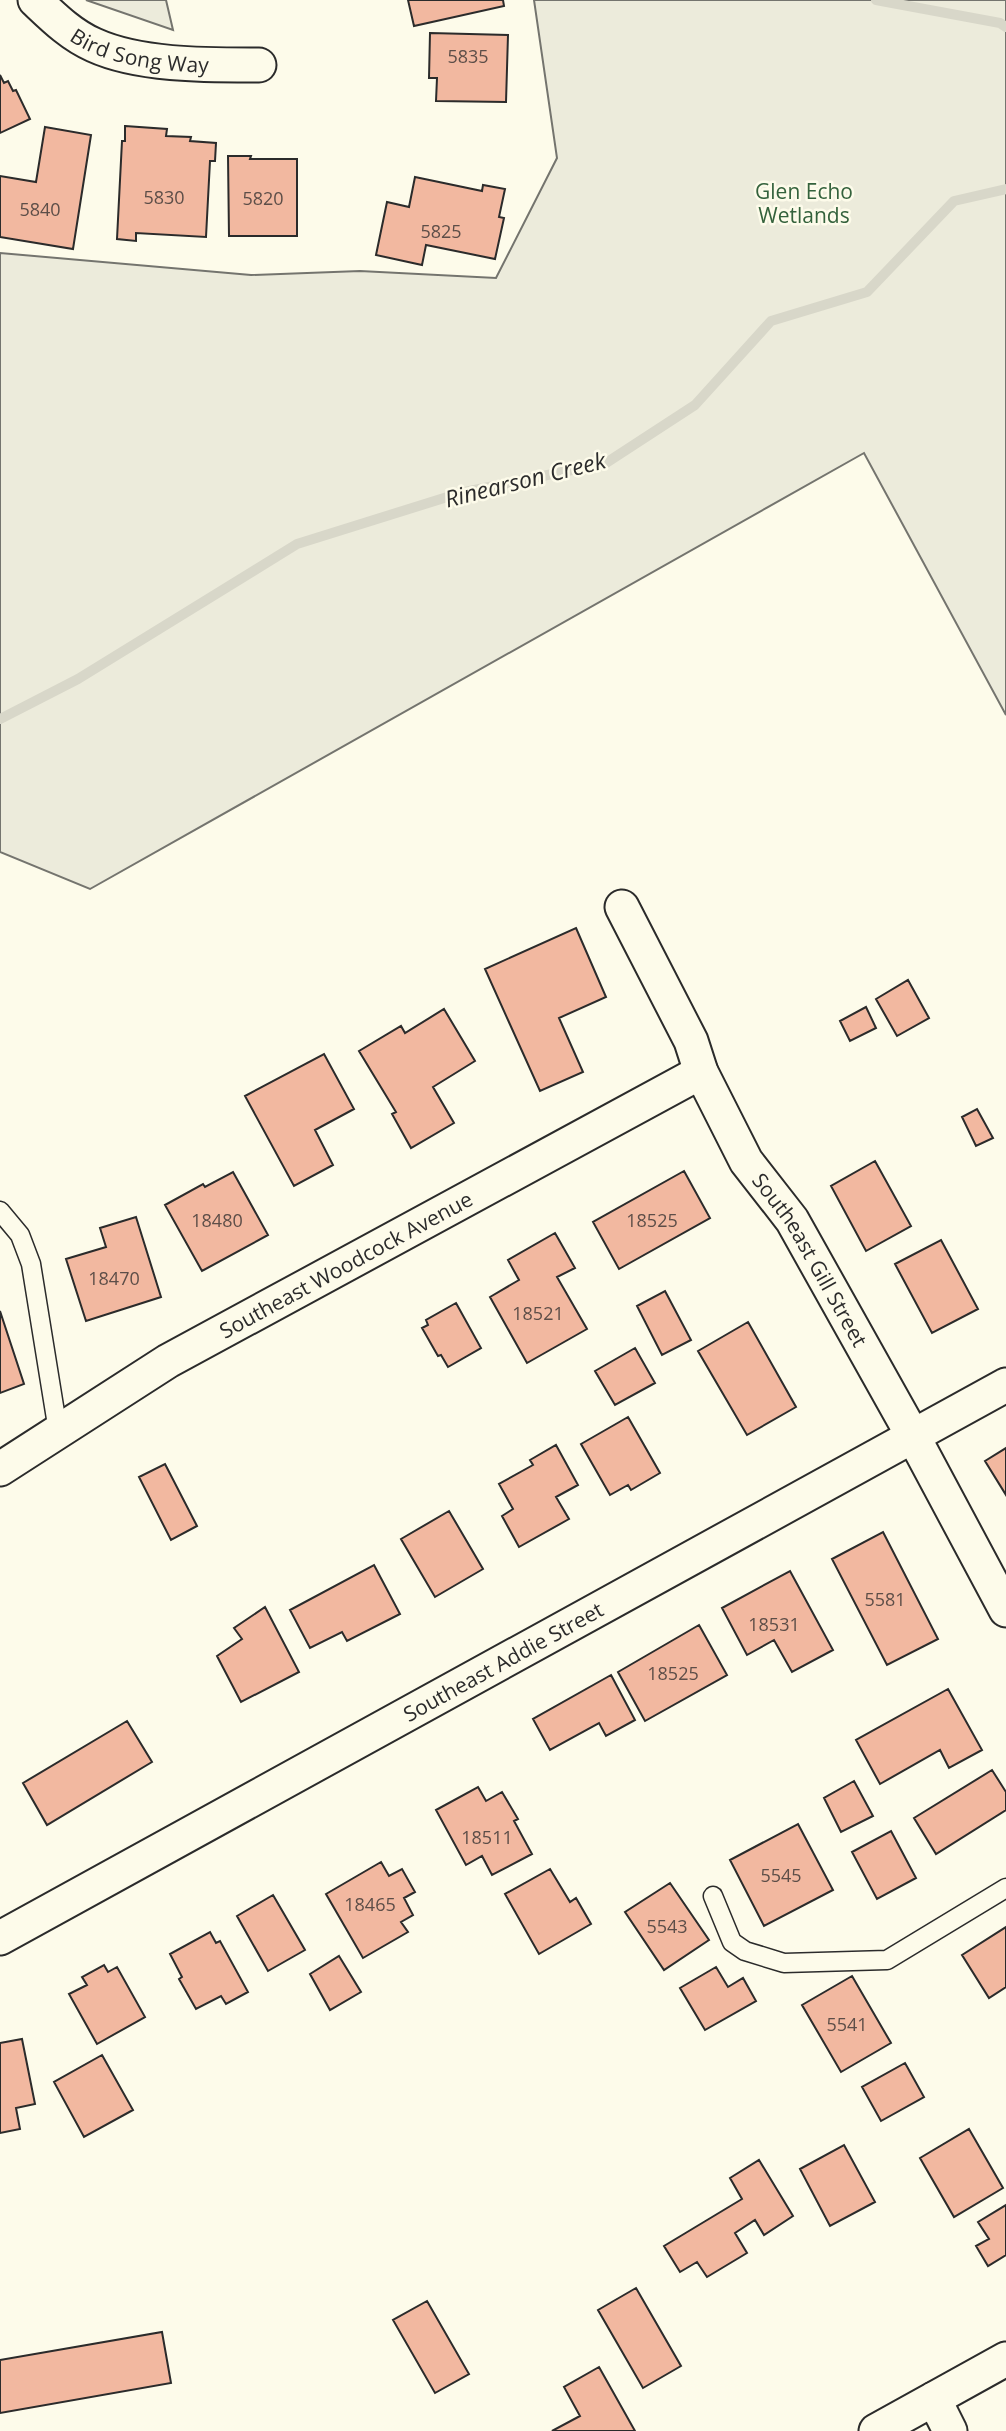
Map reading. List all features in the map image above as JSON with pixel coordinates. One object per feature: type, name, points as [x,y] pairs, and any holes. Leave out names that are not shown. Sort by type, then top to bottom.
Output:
[{"type":"street","name":"Bird Song Way","points":[[35,0],[57,22],[95,46],[138,58],[204,65],[259,65]]},
{"type":"street","name":"Southeast Gill Street","points":[[622,907],[691,1041],[701,1072],[746,1161],[792,1220],[913,1436],[1006,1610]]},
{"type":"street","name":"Southeast Woodcock Avenue","points":[[0,1469],[168,1361],[701,1072]]},
{"type":"street","name":"Southeast Addie Street","points":[[0,1938],[1006,1385]]},
{"type":"street","points":[[876,2431],[1006,2359]]},
{"type":"street","points":[[934,2399],[950,2431]]},
{"type":"lane","points":[[0,1211],[20,1235],[30,1264],[58,1431]]},
{"type":"lane","points":[[713,1896],[732,1942],[745,1951],[783,1963],[835,1962],[887,1960],[1006,1888]]},
{"type":"green space","points":[[86,0],[166,0],[173,30]]},
{"type":"green space","name":"Glen Echo Wetlands","points":[[534,0],[1006,0],[1006,715],[864,453],[90,889],[0,852],[0,253],[251,275],[360,271],[496,278],[557,158]]},
{"type":"building","points":[[408,0],[503,0],[504,6],[414,26]]},
{"type":"building","points":[[430,33],[508,35],[506,102],[436,101],[437,78],[429,78]]},
{"type":"building","points":[[0,75],[4,83],[8,81],[13,91],[16,90],[30,119],[0,133]]},
{"type":"building","points":[[125,126],[167,129],[166,136],[191,137],[190,141],[216,143],[215,161],[210,161],[206,237],[136,233],[136,241],[117,239]]},
{"type":"building","points":[[45,127],[91,135],[73,249],[0,237],[0,176],[36,182]]},
{"type":"building","points":[[228,156],[297,159],[297,236],[229,236]]},
{"type":"building","points":[[415,177],[482,191],[483,185],[505,189],[499,217],[504,218],[495,259],[426,245],[422,265],[376,255],[387,202],[409,207]]},
{"type":"building","points":[[576,928],[606,997],[559,1018],[583,1072],[540,1091],[485,969]]},
{"type":"building","points":[[908,980],[929,1018],[897,1036],[876,999]]},
{"type":"building","points":[[866,1007],[876,1028],[850,1041],[840,1021]]},
{"type":"building","points":[[444,1009],[475,1061],[433,1087],[454,1123],[411,1148],[392,1114],[396,1112],[359,1051],[401,1026],[405,1033]]},
{"type":"building","points":[[324,1054],[354,1109],[315,1130],[333,1165],[294,1186],[245,1096]]},
{"type":"building","points":[[977,1109],[993,1138],[976,1146],[962,1117]]},
{"type":"building","points":[[875,1161],[911,1226],[866,1251],[831,1186]]},
{"type":"building","points":[[684,1171],[710,1218],[619,1269],[593,1222]]},
{"type":"building","points":[[233,1172],[268,1235],[202,1271],[165,1205],[203,1184],[205,1187]]},
{"type":"building","points":[[136,1217],[161,1297],[86,1321],[66,1259],[106,1247],[100,1228]]},
{"type":"building","points":[[555,1233],[575,1268],[557,1277],[587,1329],[527,1363],[490,1297],[519,1280],[508,1260]]},
{"type":"building","points":[[941,1240],[978,1309],[932,1333],[895,1264]]},
{"type":"building","points":[[665,1291],[691,1340],[662,1355],[637,1306]]},
{"type":"building","points":[[456,1303],[481,1348],[448,1367],[441,1355],[438,1356],[422,1328],[428,1325],[426,1320]]},
{"type":"building","points":[[0,1311],[24,1384],[0,1393]]},
{"type":"building","points":[[748,1322],[796,1407],[747,1435],[698,1351]]},
{"type":"building","points":[[635,1348],[655,1383],[615,1405],[595,1371]]},
{"type":"building","points":[[628,1417],[660,1473],[631,1490],[628,1485],[610,1495],[581,1444]]},
{"type":"building","points":[[556,1445],[578,1485],[556,1497],[569,1519],[519,1547],[502,1516],[513,1509],[499,1484],[533,1465],[530,1460]]},
{"type":"building","points":[[1006,1448],[1006,1495],[985,1461]]},
{"type":"building","points":[[165,1464],[197,1526],[171,1540],[139,1477]]},
{"type":"building","points":[[449,1511],[483,1569],[435,1597],[401,1539]]},
{"type":"building","points":[[883,1532],[938,1639],[887,1665],[832,1559]]},
{"type":"building","points":[[374,1565],[400,1614],[347,1641],[342,1632],[310,1648],[290,1610]]},
{"type":"building","points":[[790,1571],[833,1650],[792,1672],[774,1640],[747,1655],[722,1608]]},
{"type":"building","points":[[265,1607],[299,1672],[241,1702],[217,1656],[242,1639],[234,1628]]},
{"type":"building","points":[[699,1625],[727,1675],[645,1721],[618,1672]]},
{"type":"building","points":[[611,1675],[635,1720],[606,1736],[599,1723],[550,1750],[533,1719]]},
{"type":"building","points":[[948,1689],[982,1750],[949,1768],[940,1750],[880,1784],[856,1740]]},
{"type":"building","points":[[127,1721],[152,1762],[47,1825],[23,1783]]},
{"type":"building","points":[[992,1770],[1006,1792],[1006,1810],[936,1854],[914,1818]]},
{"type":"building","points":[[854,1781],[873,1816],[841,1832],[824,1798]]},
{"type":"building","points":[[478,1787],[486,1801],[502,1792],[518,1819],[514,1821],[532,1854],[492,1875],[482,1856],[466,1865],[436,1810]]},
{"type":"building","points":[[798,1824],[833,1890],[764,1926],[730,1860]]},
{"type":"building","points":[[891,1831],[916,1878],[877,1899],[852,1852]]},
{"type":"building","points":[[381,1862],[389,1876],[402,1869],[415,1892],[404,1898],[413,1915],[401,1922],[408,1932],[363,1958],[326,1894]]},
{"type":"building","points":[[550,1869],[570,1902],[576,1898],[591,1924],[539,1954],[505,1894]]},
{"type":"building","points":[[670,1883],[709,1940],[664,1970],[625,1912]]},
{"type":"building","points":[[273,1895],[305,1950],[268,1971],[237,1916]]},
{"type":"building","points":[[1006,1927],[1006,1987],[989,1998],[962,1955]]},
{"type":"building","points":[[210,1932],[216,1943],[220,1941],[248,1992],[226,2004],[221,1996],[196,2009],[179,1979],[182,1977],[170,1954]]},
{"type":"building","points":[[339,1956],[361,1992],[330,2010],[310,1974]]},
{"type":"building","points":[[104,1965],[108,1972],[117,1967],[145,2017],[97,2044],[69,1994],[87,1985],[82,1977]]},
{"type":"building","points":[[716,1967],[728,1987],[743,1978],[756,2001],[705,2030],[680,1988]]},
{"type":"building","points":[[852,1976],[891,2043],[841,2072],[802,2005]]},
{"type":"building","points":[[22,2039],[35,2104],[16,2108],[20,2129],[0,2133],[0,2043]]},
{"type":"building","points":[[102,2055],[133,2110],[84,2137],[54,2082]]},
{"type":"building","points":[[905,2063],[924,2097],[881,2121],[862,2087]]},
{"type":"building","points":[[969,2129],[1003,2188],[954,2217],[920,2158]]},
{"type":"building","points":[[844,2145],[875,2202],[830,2226],[800,2169]]},
{"type":"building","points":[[759,2160],[793,2216],[764,2235],[755,2220],[735,2233],[747,2253],[707,2277],[697,2262],[680,2272],[664,2246],[742,2199],[730,2178]]},
{"type":"building","points":[[1006,2205],[1006,2255],[988,2266],[976,2246],[989,2239],[978,2222]]},
{"type":"building","points":[[636,2288],[681,2366],[643,2388],[598,2310]]},
{"type":"building","points":[[427,2301],[469,2374],[435,2393],[393,2320]]},
{"type":"building","points":[[162,2332],[171,2383],[0,2413],[0,2360]]},
{"type":"building","points":[[599,2367],[635,2431],[552,2431],[580,2416],[564,2387]]},
{"type":"waterway","points":[[876,0],[1000,23],[1006,27]]},
{"type":"waterway","name":"Rinearson Creek","points":[[0,719],[78,679],[297,544],[460,493],[606,463],[695,405],[771,321],[867,292],[954,201],[1006,189]]}]
